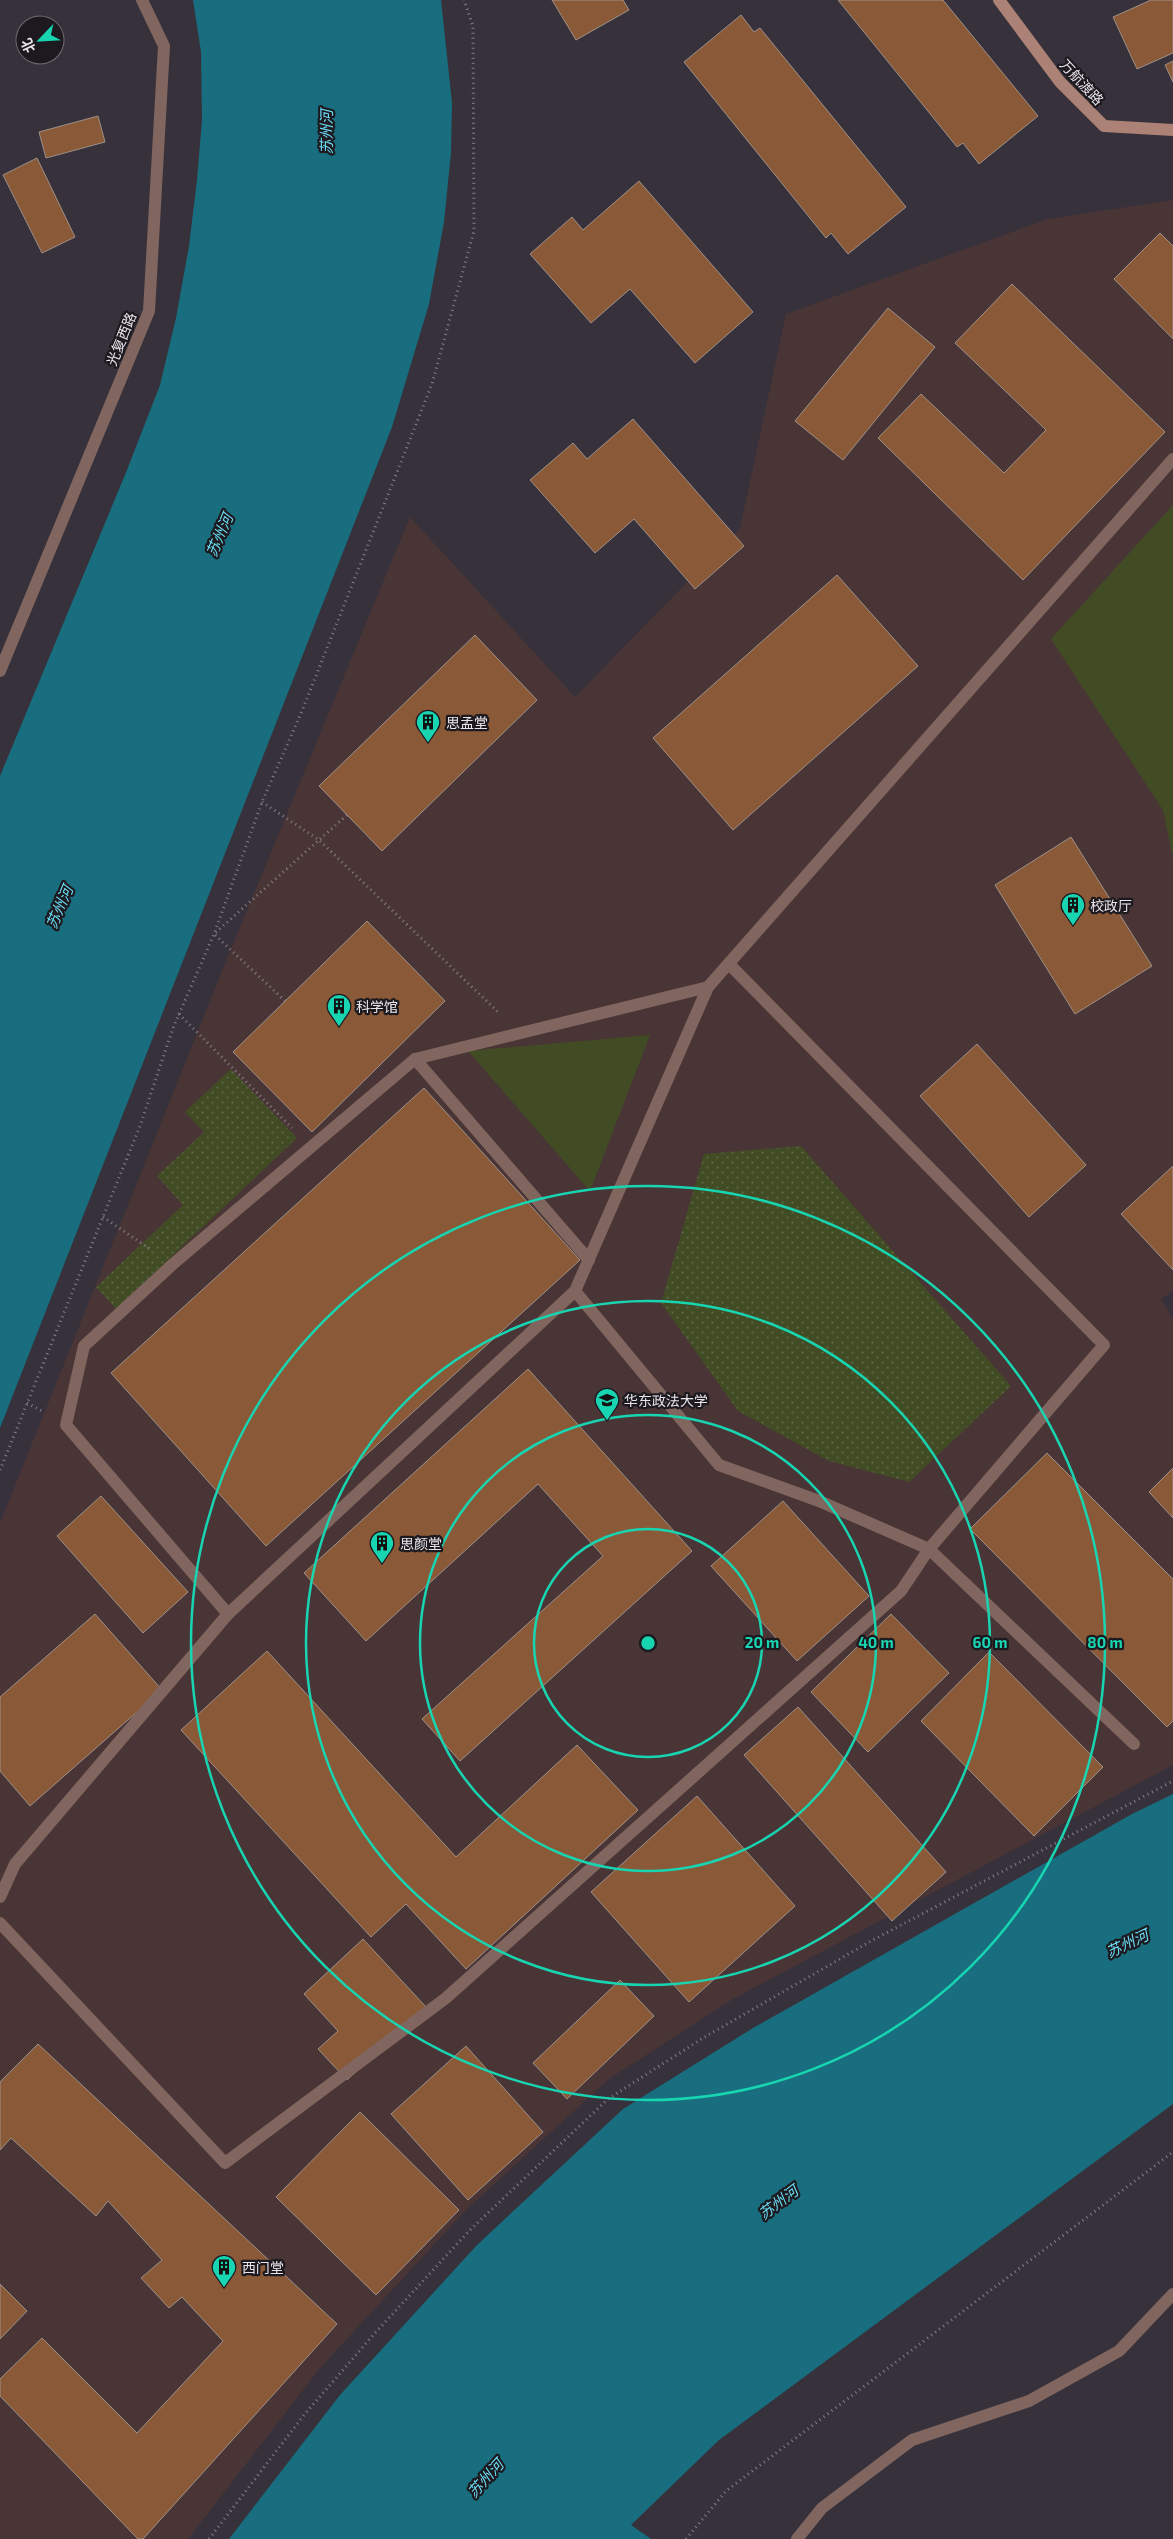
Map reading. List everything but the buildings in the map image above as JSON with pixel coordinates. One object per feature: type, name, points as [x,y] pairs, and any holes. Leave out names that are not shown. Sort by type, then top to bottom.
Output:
[{"type":"street","name":"光复西路","points":[[0,671],[149,311],[164,46],[142,0]]},
{"type":"street","name":"万航渡路","points":[[999,0],[1060,82],[1104,126],[1173,130]]},
{"type":"street","points":[[0,1898],[15,1864],[228,1614],[574,1291],[708,987],[1173,459]]},
{"type":"street","points":[[0,1923],[225,2163],[446,1998],[900,1591],[929,1548],[1104,1344],[729,964]]},
{"type":"street","points":[[228,1614],[66,1425],[84,1346],[173,1264],[415,1059],[708,987]]},
{"type":"street","points":[[415,1059],[589,1260]]},
{"type":"street","points":[[574,1291],[719,1465],[819,1501],[929,1548],[1134,1744]]},
{"type":"street","points":[[797,2539],[822,2508],[912,2440],[1029,2401],[1119,2351],[1173,2294]]},
{"type":"path","points":[[0,1470],[140,1126],[179,1014],[214,934],[262,802],[302,711],[432,384],[474,231],[473,26],[464,0]]},
{"type":"path","points":[[262,802],[319,840],[520,1033]]},
{"type":"path","points":[[214,934],[347,816]]},
{"type":"path","points":[[214,934],[285,1001]]},
{"type":"path","points":[[179,1014],[310,1146]]},
{"type":"path","points":[[103,1217],[173,1264]]},
{"type":"path","points":[[209,2539],[304,2416],[375,2333],[470,2230],[608,2099],[710,2034],[871,1941],[1173,1781]]},
{"type":"path","points":[[686,2539],[726,2491],[1173,2152]]},
{"type":"shaded area","name":"华东政法大学","points":[[1173,200],[1173,1291],[1161,1299],[1173,1319],[1173,1765],[733,1999],[609,2079],[466,2210],[320,2368],[188,2539],[0,2539],[0,1523],[231,949],[410,517],[575,697],[740,528],[786,314],[1048,219]]},
{"type":"green space","points":[[1173,505],[1173,858],[1163,810],[1051,639]]},
{"type":"green space","points":[[650,1035],[590,1191],[468,1051]]},
{"type":"green space","points":[[231,1069],[297,1138],[116,1309],[96,1287],[183,1205],[157,1176],[204,1132],[185,1112]]},
{"type":"green space","points":[[801,1146],[1011,1386],[909,1482],[829,1461],[738,1411],[661,1303],[704,1154]]},
{"type":"water","name":"苏州河","points":[[193,0],[441,0],[452,103],[451,152],[444,222],[429,304],[392,427],[0,1428],[0,776],[127,470],[160,385],[176,318],[189,246],[197,180],[202,120],[201,52]]},
{"type":"water","name":"苏州河","points":[[1173,1794],[1173,2104],[719,2440],[631,2525],[651,2539],[229,2539],[340,2395],[477,2245],[623,2109],[753,2028],[1132,1814]]},
{"type":"place","name":"思孟堂","points":[[428,743]]},
{"type":"place","name":"校政厅","points":[[1073,926]]},
{"type":"place","name":"科学馆","points":[[339,1027]]},
{"type":"place","name":"华东政法大学","points":[[607,1421]]},
{"type":"place","name":"思颜堂","points":[[382,1564]]},
{"type":"place","name":"西门堂","points":[[224,2288]]}]
